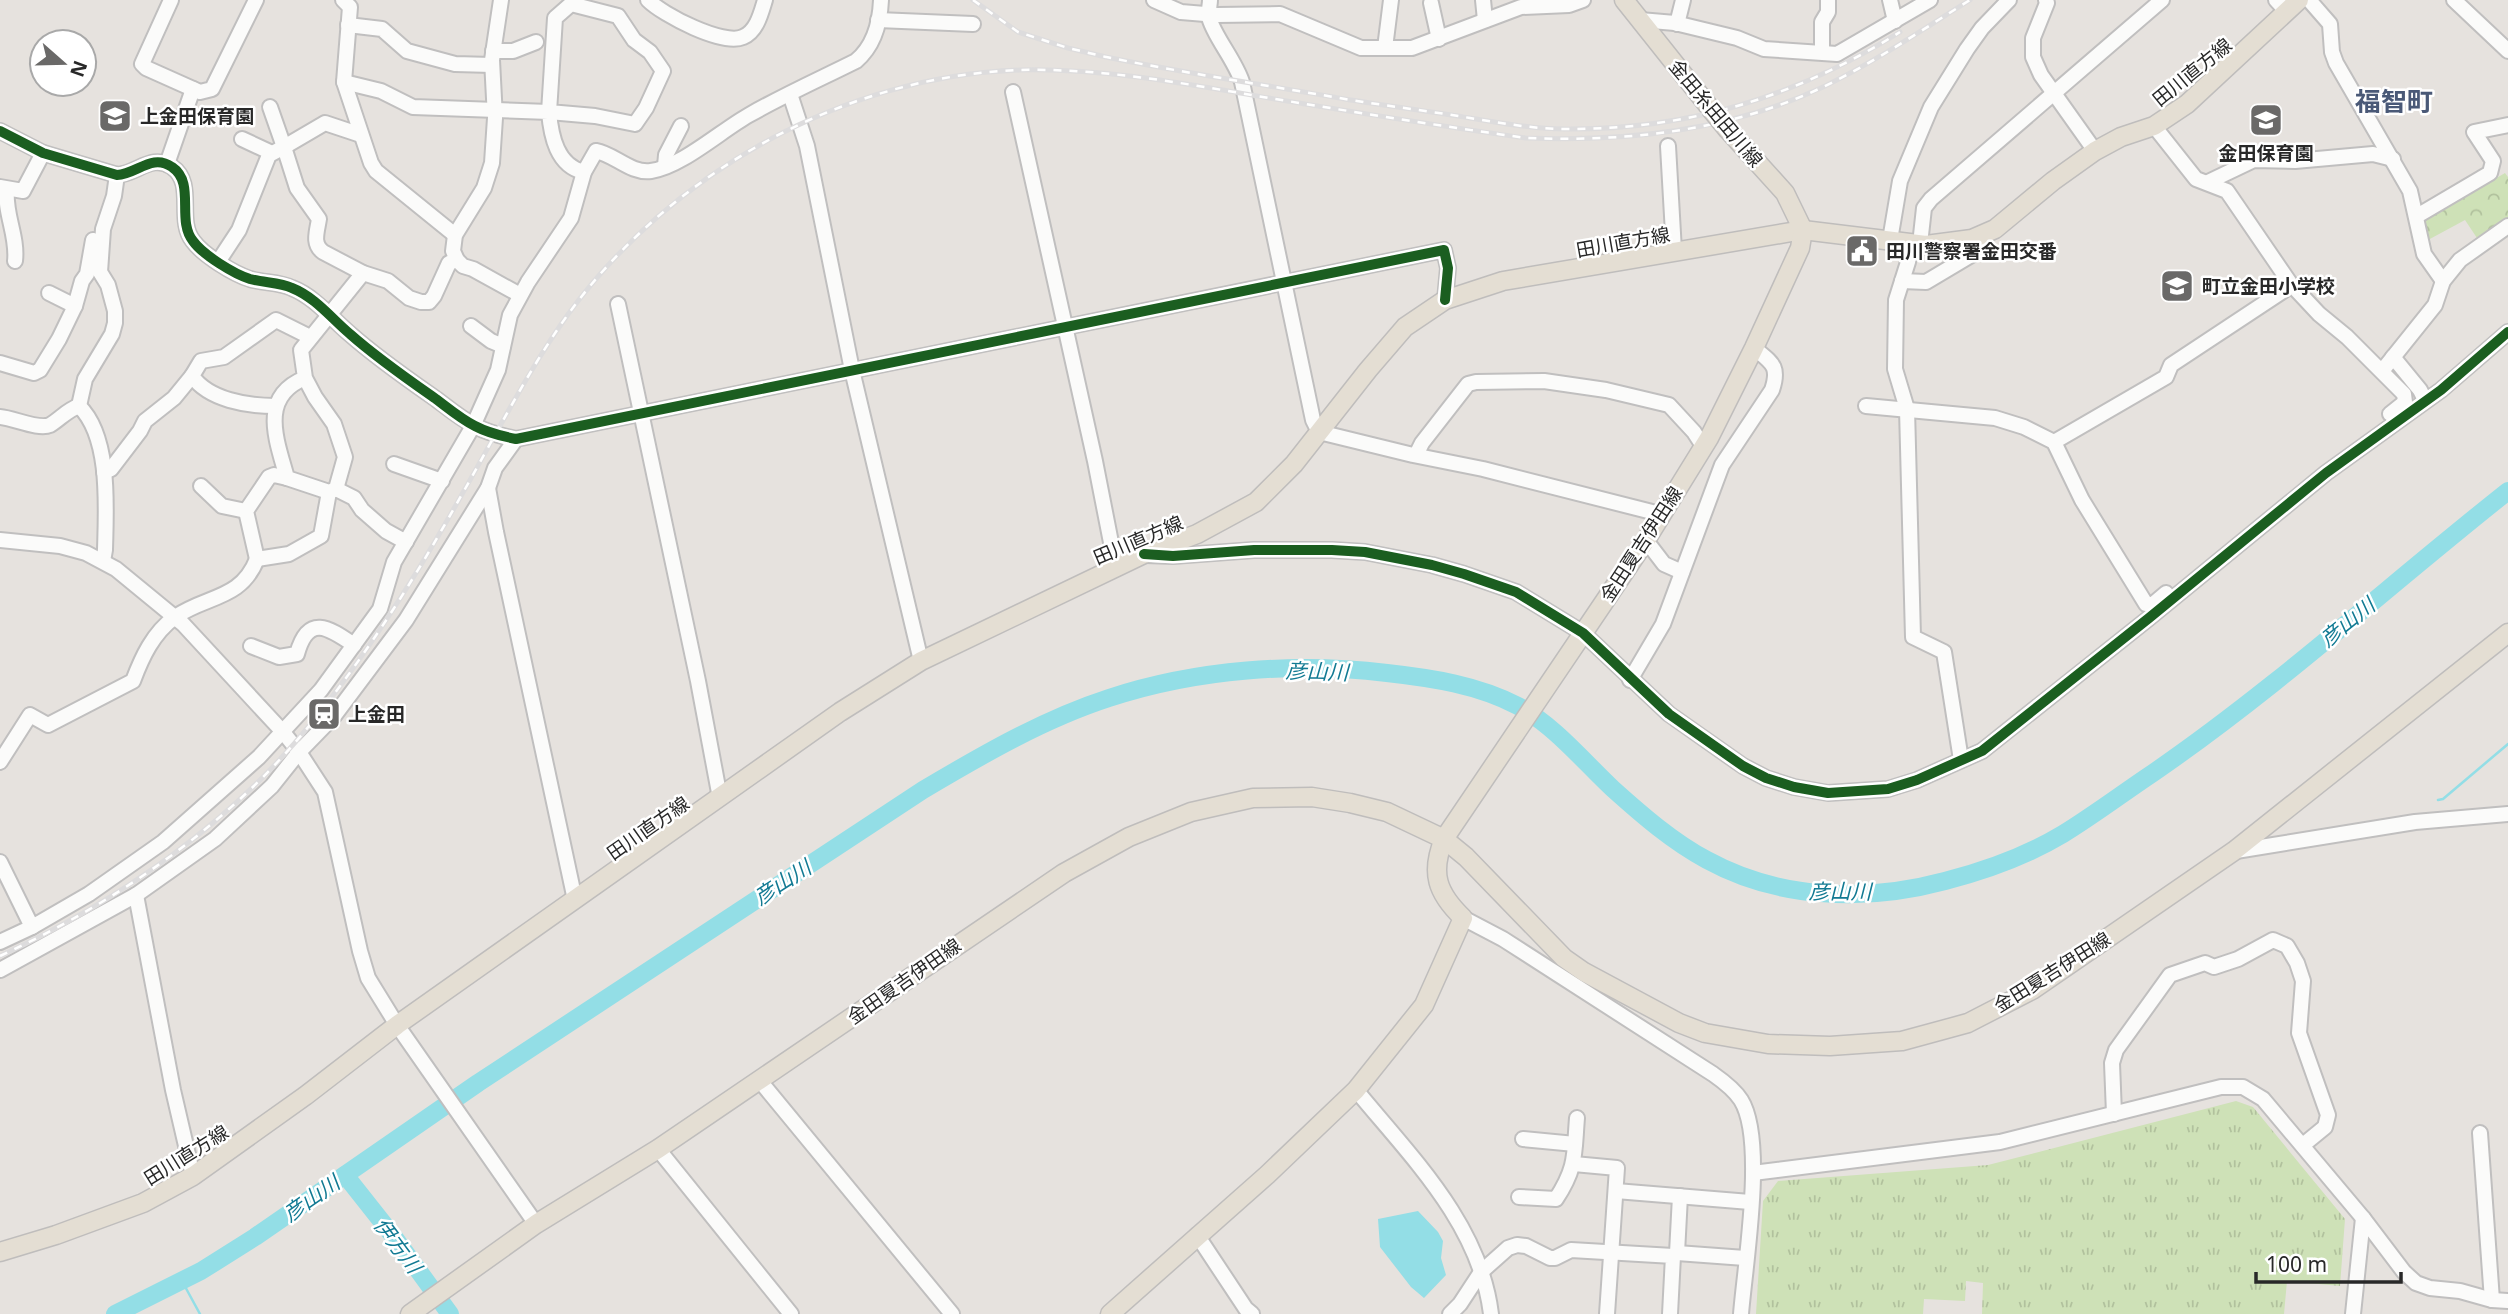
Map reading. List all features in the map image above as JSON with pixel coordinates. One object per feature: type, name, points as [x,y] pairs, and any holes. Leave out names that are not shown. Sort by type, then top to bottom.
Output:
[{"type":"main road","name":"金田糸田田川線","points":[[1624,0],[1728,130],[1784,193],[1803,230]]},
{"type":"main road","name":"田川直方線","points":[[0,1252],[143,1203],[193,1176],[305,1096],[397,1025],[840,712],[921,661],[1144,554],[1197,534],[1256,502],[1294,464],[1405,327],[1446,300],[1503,281],[1803,230],[1916,244],[1972,239],[1995,229],[2053,181],[2095,151],[2121,137],[2154,126],[2187,104],[2287,4]]},
{"type":"main road","name":"金田夏吉伊田線","points":[[1463,918],[1449,905],[1439,889],[1437,855],[1447,833],[1644,542],[1703,446],[1754,348],[1800,248],[1803,230]]},
{"type":"main road","name":"金田夏吉伊田線","points":[[413,1312],[533,1218],[658,1149],[1064,873],[1129,837],[1191,812],[1254,798],[1312,797],[1387,812],[1447,833],[1466,857],[1564,958],[1584,972],[1679,1023],[1705,1033],[1768,1044],[1830,1046],[1902,1041],[1968,1023],[2032,990],[2234,851],[2508,633]]},
{"type":"main road","points":[[1110,1314],[1267,1175],[1356,1090],[1424,1005],[1463,918]]},
{"type":"street","points":[[171,0],[142,64],[200,92],[212,89],[256,0]]},
{"type":"street","points":[[500,0],[493,58],[492,163],[484,188],[455,235],[453,251],[463,266],[520,295]]},
{"type":"street","points":[[648,0],[676,21],[731,39],[742,38],[751,32],[765,0]]},
{"type":"street","points":[[0,942],[32,928],[89,894],[163,842],[283,732],[321,690],[380,609],[394,562],[473,425],[498,370],[510,314],[571,218],[584,172],[596,151],[607,153],[627,165],[648,172],[665,166],[700,147],[748,115],[856,61],[868,51],[881,0]]},
{"type":"street","points":[[1154,0],[1181,12],[1209,7],[1280,14],[1361,48],[1412,48],[1439,40],[1529,3],[1569,5],[1583,0]]},
{"type":"street","points":[[1385,48],[1391,0]]},
{"type":"street","points":[[1483,0],[1486,20]]},
{"type":"street","points":[[1677,24],[1683,0]]},
{"type":"street","points":[[1822,52],[1822,22],[1828,12],[1828,0]]},
{"type":"street","points":[[1889,0],[1895,21]]},
{"type":"street","points":[[1640,20],[1677,24],[1737,38],[1764,48],[1837,54],[1930,0]]},
{"type":"street","points":[[1890,240],[1900,181],[1931,107],[1967,49],[2009,0]]},
{"type":"street","points":[[2046,0],[2033,38],[2033,57],[2041,75],[2095,151]]},
{"type":"street","points":[[1961,760],[1944,652],[1913,637],[1906,409],[1895,369],[1896,300],[1916,244],[1924,208],[1931,199],[2162,0]]},
{"type":"street","points":[[2309,0],[2330,24],[2332,52],[2336,63],[2410,191],[2424,254],[2443,281]]},
{"type":"street","points":[[2455,0],[2508,51]]},
{"type":"street","points":[[348,3],[344,82],[371,163],[376,171],[455,235]]},
{"type":"street","points":[[1431,3],[1439,40]]},
{"type":"street","points":[[344,82],[381,91],[413,107],[549,112],[595,116],[635,124],[646,108],[663,71],[650,51],[634,40],[618,16],[571,4],[555,18],[549,112],[551,134],[564,161],[576,170],[584,172]]},
{"type":"street","points":[[1209,7],[1237,65],[1242,82],[1313,421],[1319,432],[1483,469],[1660,514]]},
{"type":"street","points":[[878,20],[973,24]]},
{"type":"street","points":[[348,25],[382,29],[407,51],[455,64],[493,58],[536,42]]},
{"type":"street","points":[[167,164],[193,89]]},
{"type":"street","points":[[1013,92],[1096,461],[1116,568]]},
{"type":"street","points":[[790,94],[807,146],[852,370],[921,661]]},
{"type":"street","points":[[270,107],[278,150],[296,188],[319,219],[316,242],[318,248],[363,273],[388,281],[409,298],[421,302],[429,302],[449,263],[457,260]]},
{"type":"street","points":[[218,262],[239,230],[269,155],[325,123],[361,135]]},
{"type":"street","points":[[2417,216],[2490,173],[2493,161],[2474,132],[2508,125]]},
{"type":"street","points":[[1144,554],[1173,556],[1267,550],[1365,552],[1432,565],[1516,592],[1580,637],[1669,714],[1766,778],[1794,787],[1828,793],[1888,789],[1917,780],[1982,751],[2405,402],[2404,394],[2382,371],[2319,314],[2292,285],[2227,191],[2196,179],[2154,126]]},
{"type":"street","points":[[665,166],[666,155],[681,127]]},
{"type":"street","points":[[0,131],[43,153],[117,175],[148,163],[167,164],[174,168],[182,177],[184,221],[193,243],[218,262],[248,279],[292,288],[329,313],[372,353],[473,425],[495,435],[516,439],[1444,250],[1448,268],[1446,300]]},
{"type":"street","points":[[242,139],[278,150]]},
{"type":"street","points":[[1668,146],[1674,251]]},
{"type":"street","points":[[15,261],[17,246],[3,188],[23,191],[43,153]]},
{"type":"street","points":[[2208,182],[2253,160],[2295,161],[2373,154],[2393,159]]},
{"type":"street","points":[[79,406],[85,379],[116,323],[109,289],[100,272],[102,237],[117,175]]},
{"type":"street","points":[[2382,371],[2435,305],[2443,281],[2460,260],[2508,226]]},
{"type":"street","points":[[1902,281],[1926,282],[1973,254],[1979,236]]},
{"type":"street","points":[[0,363],[37,373],[60,339],[75,306],[82,281],[87,274],[93,237],[102,237]]},
{"type":"street","points":[[257,559],[289,554],[321,536],[345,457],[334,424],[305,378],[300,350],[363,273]]},
{"type":"street","points":[[87,274],[104,289],[109,289]]},
{"type":"street","points":[[2054,442],[2166,377],[2171,365],[2292,285]]},
{"type":"street","points":[[49,293],[75,306]]},
{"type":"street","points":[[618,304],[698,681],[720,799]]},
{"type":"street","points":[[104,472],[111,468],[145,421],[174,398],[201,361],[224,357],[276,320],[310,337]]},
{"type":"street","points":[[471,326],[491,341],[503,346]]},
{"type":"street","points":[[1866,406],[1995,418],[2024,427],[2054,442],[2082,500],[2146,604],[2152,604],[2441,390],[2508,332]]},
{"type":"street","points":[[1630,680],[1663,624],[1721,465],[1772,390],[1777,376],[1774,367],[1754,348]]},
{"type":"street","points":[[2393,357],[2408,374],[2424,400]]},
{"type":"street","points":[[192,376],[210,393],[238,402],[275,406]]},
{"type":"street","points":[[287,478],[275,432],[275,406],[278,398],[296,381],[305,378]]},
{"type":"street","points":[[1416,455],[1422,443],[1468,384],[1476,382],[1544,381],[1606,390],[1669,405],[1703,446]]},
{"type":"street","points":[[0,418],[39,427],[48,426],[79,406]]},
{"type":"street","points":[[79,406],[94,428],[104,472],[103,561]]},
{"type":"street","points":[[0,971],[136,895],[215,839],[272,786],[299,752],[334,716],[406,620],[488,488],[495,468],[516,439]]},
{"type":"street","points":[[394,464],[442,481]]},
{"type":"street","points":[[0,762],[30,715],[48,725],[133,681],[144,652],[175,618],[243,583],[257,559],[246,511],[269,477],[274,475],[287,478],[354,498],[362,510],[386,531],[406,542]]},
{"type":"street","points":[[201,486],[222,506],[246,511]]},
{"type":"street","points":[[488,488],[575,900]]},
{"type":"street","points":[[0,540],[60,546],[86,553],[116,569],[183,624],[299,752],[325,792],[368,978],[397,1025],[533,1218]]},
{"type":"street","points":[[1644,542],[1664,564],[1682,572]]},
{"type":"street","points":[[251,646],[279,657],[297,654],[312,629],[321,627],[331,629],[354,645]]},
{"type":"street","points":[[2234,851],[2415,822],[2508,814]]},
{"type":"street","points":[[0,862],[32,928]]},
{"type":"street","points":[[136,895],[173,1090],[193,1176]]},
{"type":"street","points":[[1463,918],[1542,963],[1728,1086],[1741,1100],[1753,1136],[1753,1173],[1741,1314]]},
{"type":"street","points":[[2114,1114],[2112,1063],[2116,1050],[2170,975],[2205,963],[2214,967],[2238,959],[2273,940],[2287,946],[2297,962],[2303,981],[2299,1032],[2328,1115],[2325,1127],[2303,1145]]},
{"type":"street","points":[[760,1081],[952,1314]]},
{"type":"street","points":[[1753,1173],[2000,1142],[2221,1087],[2236,1086],[2258,1094],[2303,1145],[2404,1272],[2416,1283],[2430,1289],[2508,1301]]},
{"type":"street","points":[[1356,1090],[1446,1200],[1461,1224],[1481,1272],[1491,1314]]},
{"type":"street","points":[[1519,1197],[1556,1199],[1569,1179],[1574,1164],[1577,1118]]},
{"type":"street","points":[[2480,1133],[2492,1300]]},
{"type":"street","points":[[1522,1139],[1575,1144]]},
{"type":"street","points":[[658,1149],[791,1314]]},
{"type":"street","points":[[1574,1164],[1617,1168],[1608,1314]]},
{"type":"street","points":[[1616,1191],[1750,1202]]},
{"type":"street","points":[[1670,1314],[1679,1196]]},
{"type":"street","points":[[2353,1314],[2363,1219]]},
{"type":"street","points":[[1197,1235],[1252,1314]]},
{"type":"street","points":[[1450,1314],[1460,1304],[1481,1272],[1507,1248],[1517,1245],[1526,1246],[1550,1258],[1571,1250],[1745,1258]]},
{"type":"green space","points":[[2505,173],[2508,177],[2508,223],[2479,241],[2465,220],[2428,240],[2423,221]]},
{"type":"green space","points":[[2236,1101],[2253,1107],[2345,1219],[2340,1286],[2287,1281],[2284,1314],[1982,1314],[1983,1283],[1966,1281],[1965,1301],[1924,1299],[1923,1314],[1756,1314],[1763,1201],[1778,1181],[1988,1165]]},
{"type":"water","points":[[1418,1211],[1443,1241],[1441,1258],[1446,1275],[1424,1298],[1411,1287],[1380,1247],[1378,1219]]},
{"type":"waterway","name":"彦山川","points":[[115,1314],[201,1271],[255,1237],[478,1083],[923,790],[1037,727],[1109,698],[1177,680],[1282,668],[1353,670],[1438,680],[1487,693],[1531,714],[1658,828],[1694,853],[1735,873],[1794,890],[1824,893],[1855,894],[1915,888],[2006,862],[2049,842],[2086,819],[2244,706],[2508,491]]},
{"type":"waterway","points":[[2438,800],[2443,799],[2508,744]]},
{"type":"waterway","name":"伊方川","points":[[345,1175],[450,1314]]},
{"type":"waterway","points":[[182,1281],[200,1314]]},
{"type":"railway","points":[[973,0],[1018,32],[1106,57],[1361,102],[1553,129],[1610,128],[1655,123],[1740,105],[1821,75],[1900,32]]},
{"type":"railway","points":[[0,956],[44,935],[129,885],[209,826],[281,758],[334,694],[392,612],[526,380],[569,313],[611,262],[658,216],[711,176],[767,141],[827,112],[890,91],[954,76],[1020,70],[1145,78],[1526,138],[1640,135],[1715,124],[1788,102],[1861,67],[1970,0]]},
{"type":"cycle path","points":[[0,131],[43,153],[117,175],[151,163],[165,163],[172,167],[183,182],[188,232],[204,252],[243,277],[287,286],[300,292],[392,368],[460,417],[485,431],[516,439],[1444,250],[1448,268],[1445,300]]},
{"type":"cycle path","points":[[1144,554],[1173,556],[1254,550],[1365,552],[1464,574],[1516,592],[1583,633],[1669,714],[1743,766],[1766,778],[1794,787],[1828,793],[1888,789],[1917,780],[1982,751],[2326,473],[2441,390],[2508,332]]},
{"type":"place","name":"上金田保育園","points":[[115,116]]},
{"type":"place","name":"金田保育園","points":[[2266,120]]},
{"type":"place","name":"田川警察署金田交番","points":[[1862,251]]},
{"type":"place","name":"町立金田小学校","points":[[2177,286]]},
{"type":"place","name":"上金田","points":[[324,714]]},
{"type":"district","name":"福智町","points":[[2394,101]]}]
